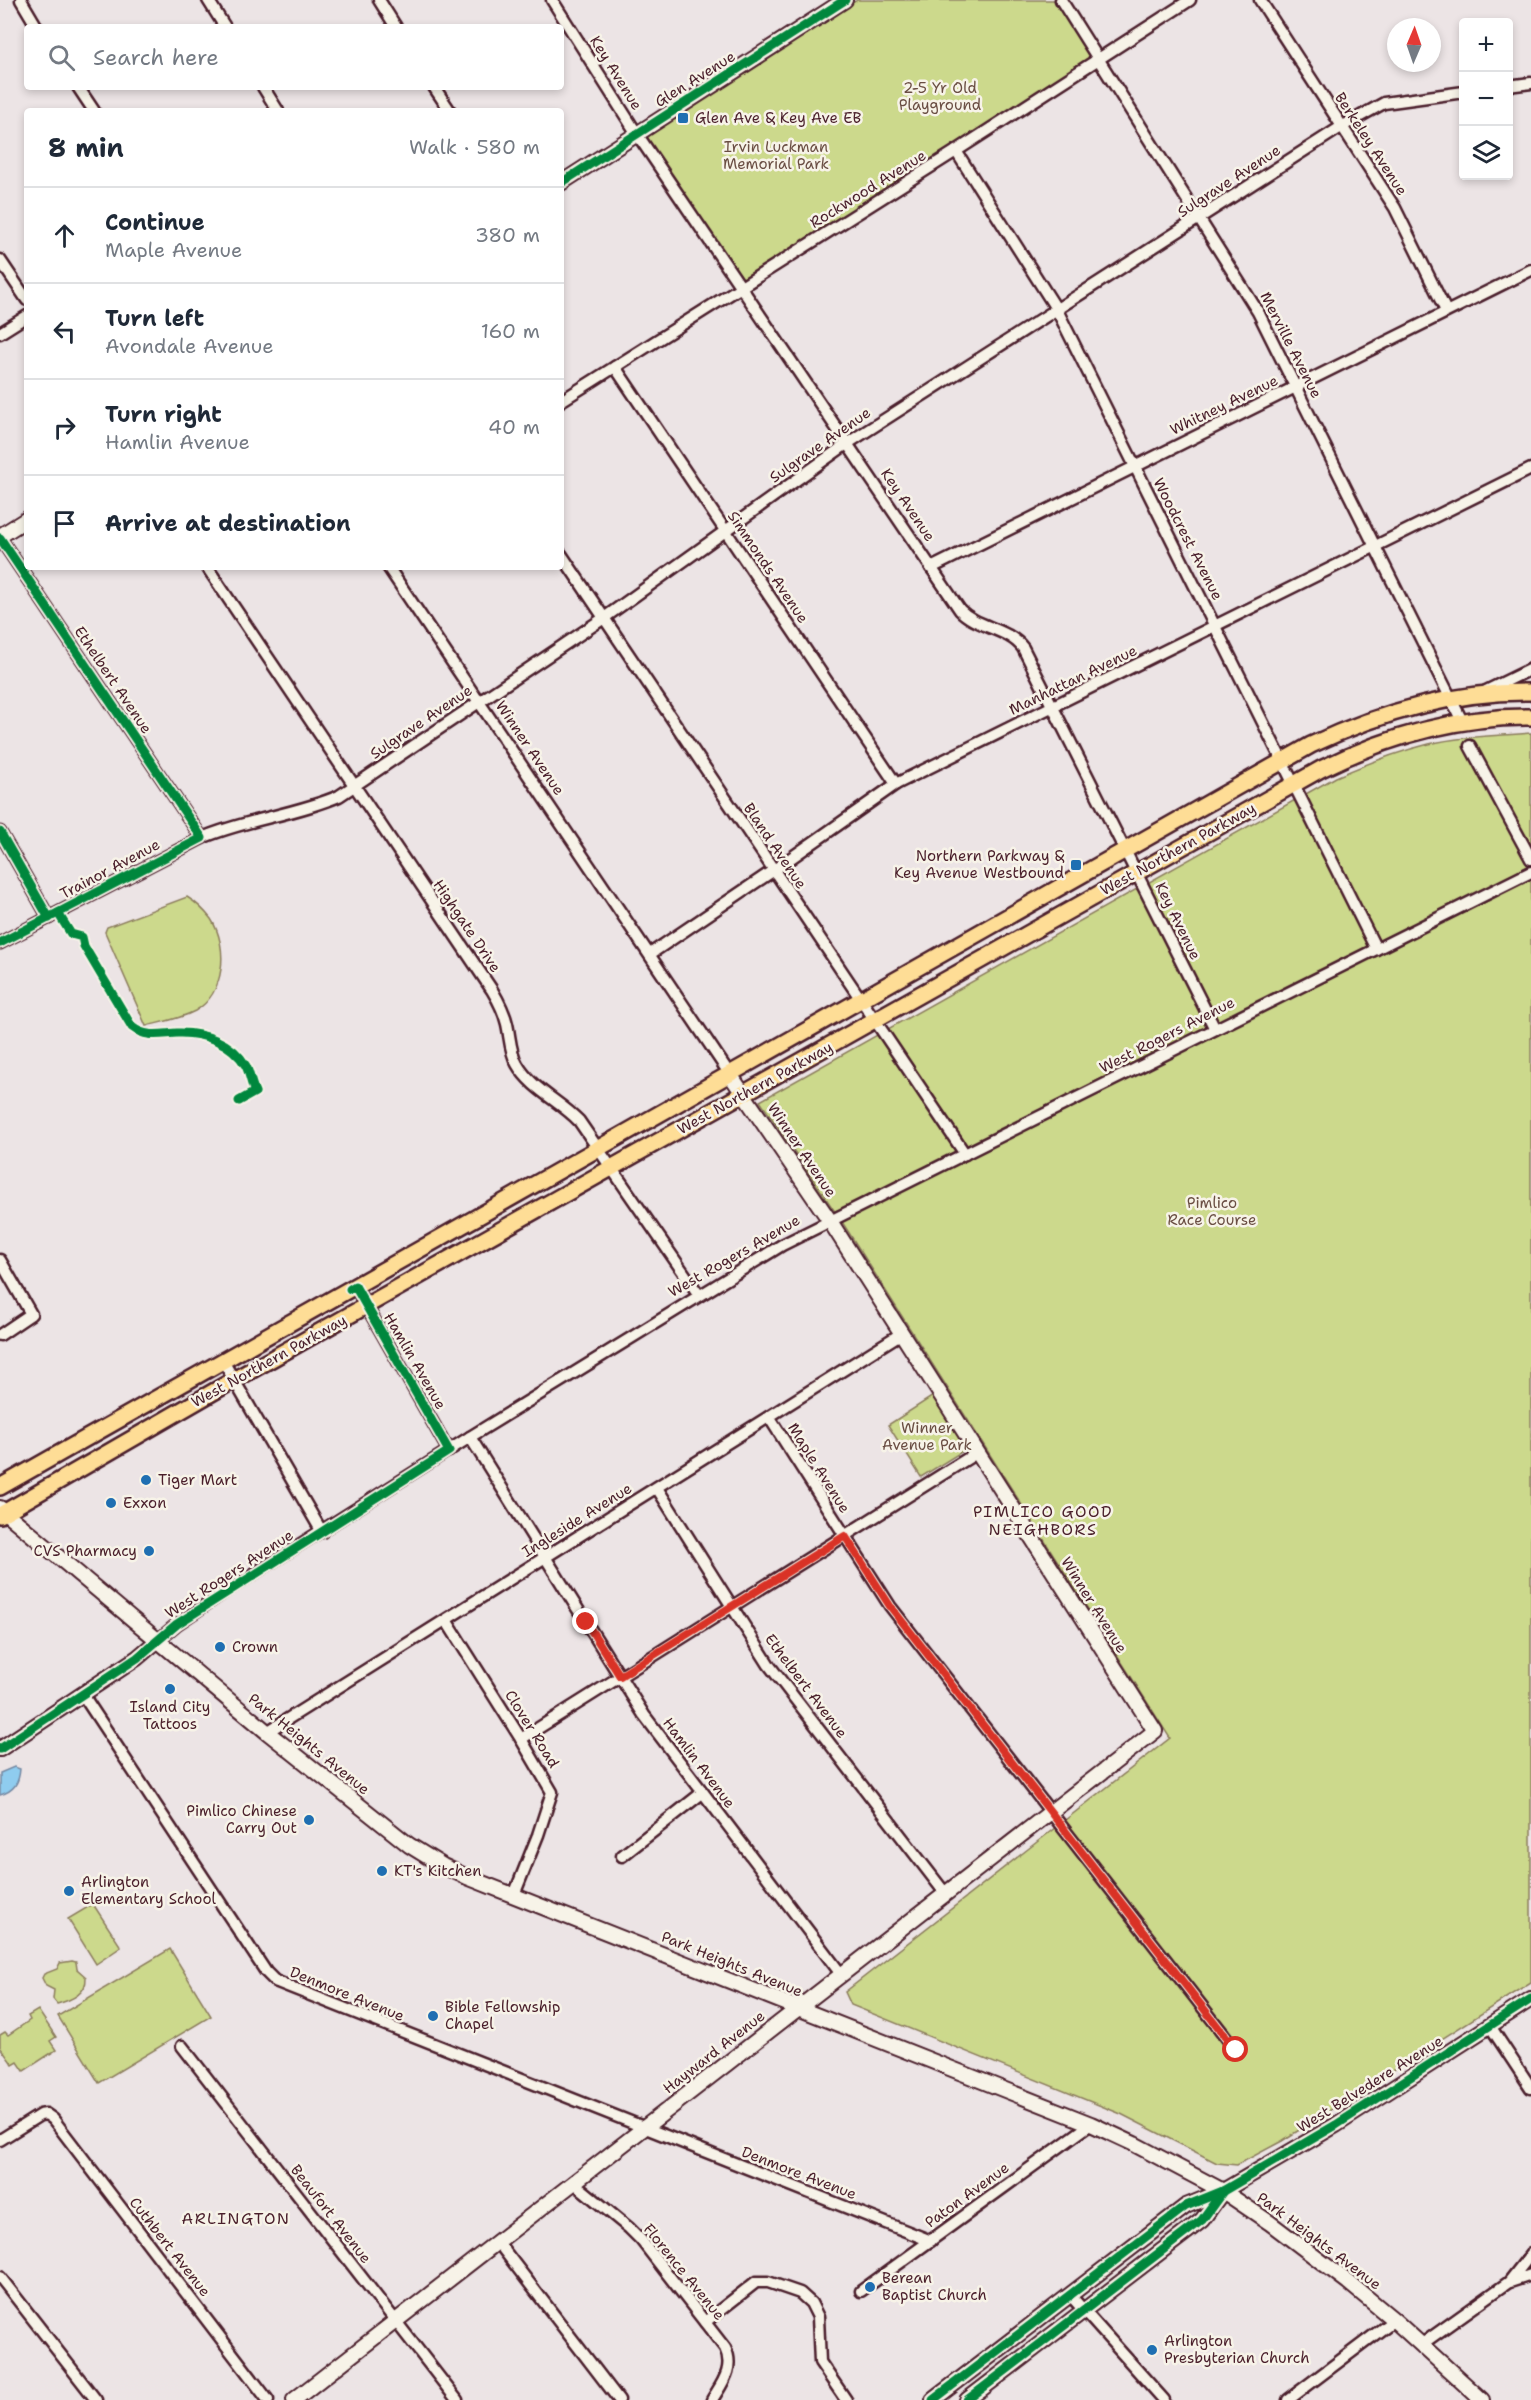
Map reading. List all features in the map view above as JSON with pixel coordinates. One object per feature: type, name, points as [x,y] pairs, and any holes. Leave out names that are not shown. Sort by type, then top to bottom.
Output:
[{"type":"main road","name":"Glen Avenue","points":[[564,181],[845,0]]},
{"type":"main road","points":[[0,537],[24,521]]},
{"type":"main road","name":"West Northern Parkway","points":[[0,1487],[1321,740],[1389,712],[1451,698],[1480,694],[1531,692]]},
{"type":"main road","name":"West Northern Parkway","points":[[2,1512],[1292,784],[1371,746],[1423,730],[1462,723],[1531,717]]},
{"type":"main road","name":"Winner Avenue","points":[[729,1073],[830,1221],[1155,1731]]},
{"type":"main road","name":"Park Heights Avenue","points":[[2,1512],[267,1732],[409,1845],[443,1866],[1091,2124],[1134,2144],[1223,2192],[1307,2251],[1394,2320],[1482,2400]]},
{"type":"main road","name":"West Rogers Avenue","points":[[0,1749],[83,1695],[158,1641]]},
{"type":"main road","name":"Hayward Avenue","points":[[294,2400],[1155,1731]]},
{"type":"main road","name":"West Belvedere Avenue","points":[[933,2400],[1186,2206],[1223,2192],[1336,2125],[1531,1999]]},
{"type":"main road","name":"West Belvedere Avenue","points":[[968,2400],[1202,2220],[1223,2192]]},
{"type":"street","points":[[21,0],[36,24]]},
{"type":"street","points":[[208,0],[223,24]]},
{"type":"street","points":[[379,0],[394,24]]},
{"type":"street","name":"Key Avenue","points":[[552,0],[636,134],[964,615],[1019,642],[1215,1029]]},
{"type":"street","name":"Merville Avenue","points":[[1061,0],[1258,312],[1462,723]]},
{"type":"street","name":"Rockwood Avenue","points":[[564,399],[1190,0]]},
{"type":"street","name":"Berkeley Avenue","points":[[1260,0],[1395,208],[1446,311]]},
{"type":"street","points":[[1513,85],[1531,83]]},
{"type":"street","points":[[80,90],[92,108]]},
{"type":"street","points":[[265,90],[276,108]]},
{"type":"street","points":[[437,90],[448,108]]},
{"type":"street","name":"Sulgrave Avenue","points":[[202,838],[235,826],[324,803],[339,796],[604,618],[848,443],[1341,127],[1384,104],[1459,93]]},
{"type":"street","name":"Woodcrest Avenue","points":[[956,151],[1056,310],[1376,949]]},
{"type":"street","points":[[0,260],[24,296]]},
{"type":"street","name":"Whitney Avenue","points":[[932,567],[1531,270]]},
{"type":"street","points":[[0,333],[24,318]]},
{"type":"street","name":"Simmonds Avenue","points":[[615,367],[896,784]]},
{"type":"street","name":"Manhattan Avenue","points":[[650,954],[896,784],[1531,469]]},
{"type":"street","name":"Ethelbert Avenue","points":[[0,537],[202,838]]},
{"type":"street","name":"Bland Avenue","points":[[564,558],[965,1154]]},
{"type":"street","name":"Highgate Drive","points":[[209,570],[492,990],[503,1012],[512,1054],[524,1074],[539,1089],[569,1110],[599,1147],[699,1295]]},
{"type":"street","name":"Winner Avenue","points":[[390,570],[729,1073]]},
{"type":"street","points":[[1480,694],[1531,669]]},
{"type":"street","points":[[1470,746],[1531,859]]},
{"type":"street","points":[[0,832],[49,918]]},
{"type":"street","name":"Trainor Avenue","points":[[0,943],[202,838]]},
{"type":"street","name":"West Rogers Avenue","points":[[158,1641],[177,1624],[470,1437],[754,1261],[1531,872]]},
{"type":"street","points":[[0,1260],[31,1314],[0,1335]]},
{"type":"street","name":"Hamlin Avenue","points":[[354,1286],[449,1451]]},
{"type":"street","name":"Ingleside Avenue","points":[[267,1732],[902,1333]]},
{"type":"street","points":[[223,1361],[322,1532]]},
{"type":"street","name":"Maple Avenue","points":[[769,1418],[890,1606],[1236,2050]]},
{"type":"street","name":"Hamlin Avenue","points":[[470,1437],[658,1735],[841,1974]]},
{"type":"street","points":[[521,1739],[978,1452]]},
{"type":"street","name":"Ethelbert Avenue","points":[[657,1488],[769,1665],[945,1893]]},
{"type":"street","name":"Clover Road","points":[[446,1620],[549,1784],[552,1797],[514,1895]]},
{"type":"street","name":"Denmore Avenue","points":[[83,1695],[270,1977],[292,1989],[931,2241]]},
{"type":"street","points":[[622,1856],[702,1793]]},
{"type":"street","points":[[1490,2026],[1531,2088]]},
{"type":"street","name":"Beaufort Avenue","points":[[182,2046],[457,2400]]},
{"type":"street","name":"Cuthbert Avenue","points":[[0,2140],[46,2114],[53,2119],[268,2400]]},
{"type":"street","name":"Paton Avenue","points":[[861,2291],[1091,2124]]},
{"type":"street","name":"Florence Avenue","points":[[573,2182],[641,2240],[729,2355],[728,2371],[712,2400]]},
{"type":"street","points":[[497,2241],[619,2400]]},
{"type":"street","points":[[1422,2344],[1509,2282],[1531,2254]]},
{"type":"street","points":[[1509,2282],[1531,2275]]},
{"type":"street","points":[[0,2277],[96,2400]]},
{"type":"street","points":[[705,2322],[756,2282],[768,2282],[800,2293],[811,2303],[818,2317],[820,2362],[846,2400]]},
{"type":"street","points":[[1070,2295],[1164,2400]]},
{"type":"street","points":[[1288,2400],[1394,2320]]},
{"type":"green space","name":"Irvin Luckman Memorial Park","points":[[857,0],[1054,0],[1091,58],[742,281],[644,135]]},
{"type":"green space","name":"Pimlico Race Course","points":[[1531,733],[1531,1982],[1282,2141],[1237,2165],[1217,2163],[1121,2114],[851,2005],[845,1992],[1170,1738],[844,1225],[760,1101],[1336,777],[1405,751],[1441,741]]},
{"type":"green space","points":[[187,897],[206,913],[217,930],[222,956],[218,982],[213,993],[195,1011],[146,1026],[105,932],[107,927]]},
{"type":"green space","name":"Winner Avenue Park","points":[[933,1396],[966,1449],[921,1477],[888,1425]]},
{"type":"green space","points":[[93,1904],[121,1947],[96,1964],[68,1919]]},
{"type":"green space","points":[[170,1949],[211,2016],[99,2083],[58,2016]]},
{"type":"green space","points":[[76,1962],[77,1969],[86,1977],[86,1983],[77,1995],[57,2004],[53,1999],[54,1990],[46,1986],[42,1978],[44,1974],[57,1969],[60,1963]]},
{"type":"green space","points":[[38,2010],[56,2037],[50,2041],[56,2050],[24,2071],[18,2062],[13,2065],[0,2047],[0,2035],[5,2032],[8,2035],[30,2020],[28,2016]]},
{"type":"water","points":[[14,1767],[20,1769],[17,1782],[12,1789],[0,1795],[0,1773]]},
{"type":"cycle path","points":[[564,181],[845,0]]},
{"type":"cycle path","points":[[0,538],[202,838],[0,943]]},
{"type":"cycle path","points":[[0,832],[49,918]]},
{"type":"cycle path","points":[[58,913],[71,934],[82,937],[84,946],[132,1027],[148,1034],[197,1034],[225,1045],[240,1058],[246,1066],[255,1092],[239,1101]]},
{"type":"cycle path","points":[[0,1749],[137,1658],[177,1624],[449,1451],[355,1286],[350,1289]]},
{"type":"cycle path","points":[[933,2400],[1186,2206],[1223,2191],[1336,2125],[1531,1999]]},
{"type":"cycle path","points":[[967,2400],[1202,2220],[1223,2191]]},
{"type":"place","name":"Glen Ave & Key Ave EB","points":[[683,118]]},
{"type":"place","name":"Northern Parkway & Key Avenue Westbound","points":[[1076,865]]},
{"type":"place","name":"Tiger Mart","points":[[146,1480]]},
{"type":"place","name":"Exxon","points":[[111,1503]]},
{"type":"place","name":"CVS Pharmacy","points":[[149,1551]]},
{"type":"place","name":"Crown","points":[[220,1647]]},
{"type":"place","name":"Island City Tattoos","points":[[170,1689]]},
{"type":"place","name":"Pimlico Chinese Carry Out","points":[[309,1820]]},
{"type":"place","name":"KT's Kitchen","points":[[382,1871]]},
{"type":"place","name":"Arlington Elementary School","points":[[69,1891]]},
{"type":"place","name":"Bible Fellowship Chapel","points":[[433,2016]]},
{"type":"place","name":"Berean Baptist Church","points":[[870,2287]]},
{"type":"place","name":"Arlington Presbyterian Church","points":[[1152,2350]]},
{"type":"district","name":"PIMLICO GOOD NEIGHBORS","points":[[1043,1520]]},
{"type":"district","name":"ARLINGTON","points":[[236,2218]]},
{"type":"route","points":[[586,1622],[620,1676],[845,1536],[879,1592],[1236,2050]]},
{"type":"park label","name":"2-5 Yr Old Playground","points":[[940,96]]}]
